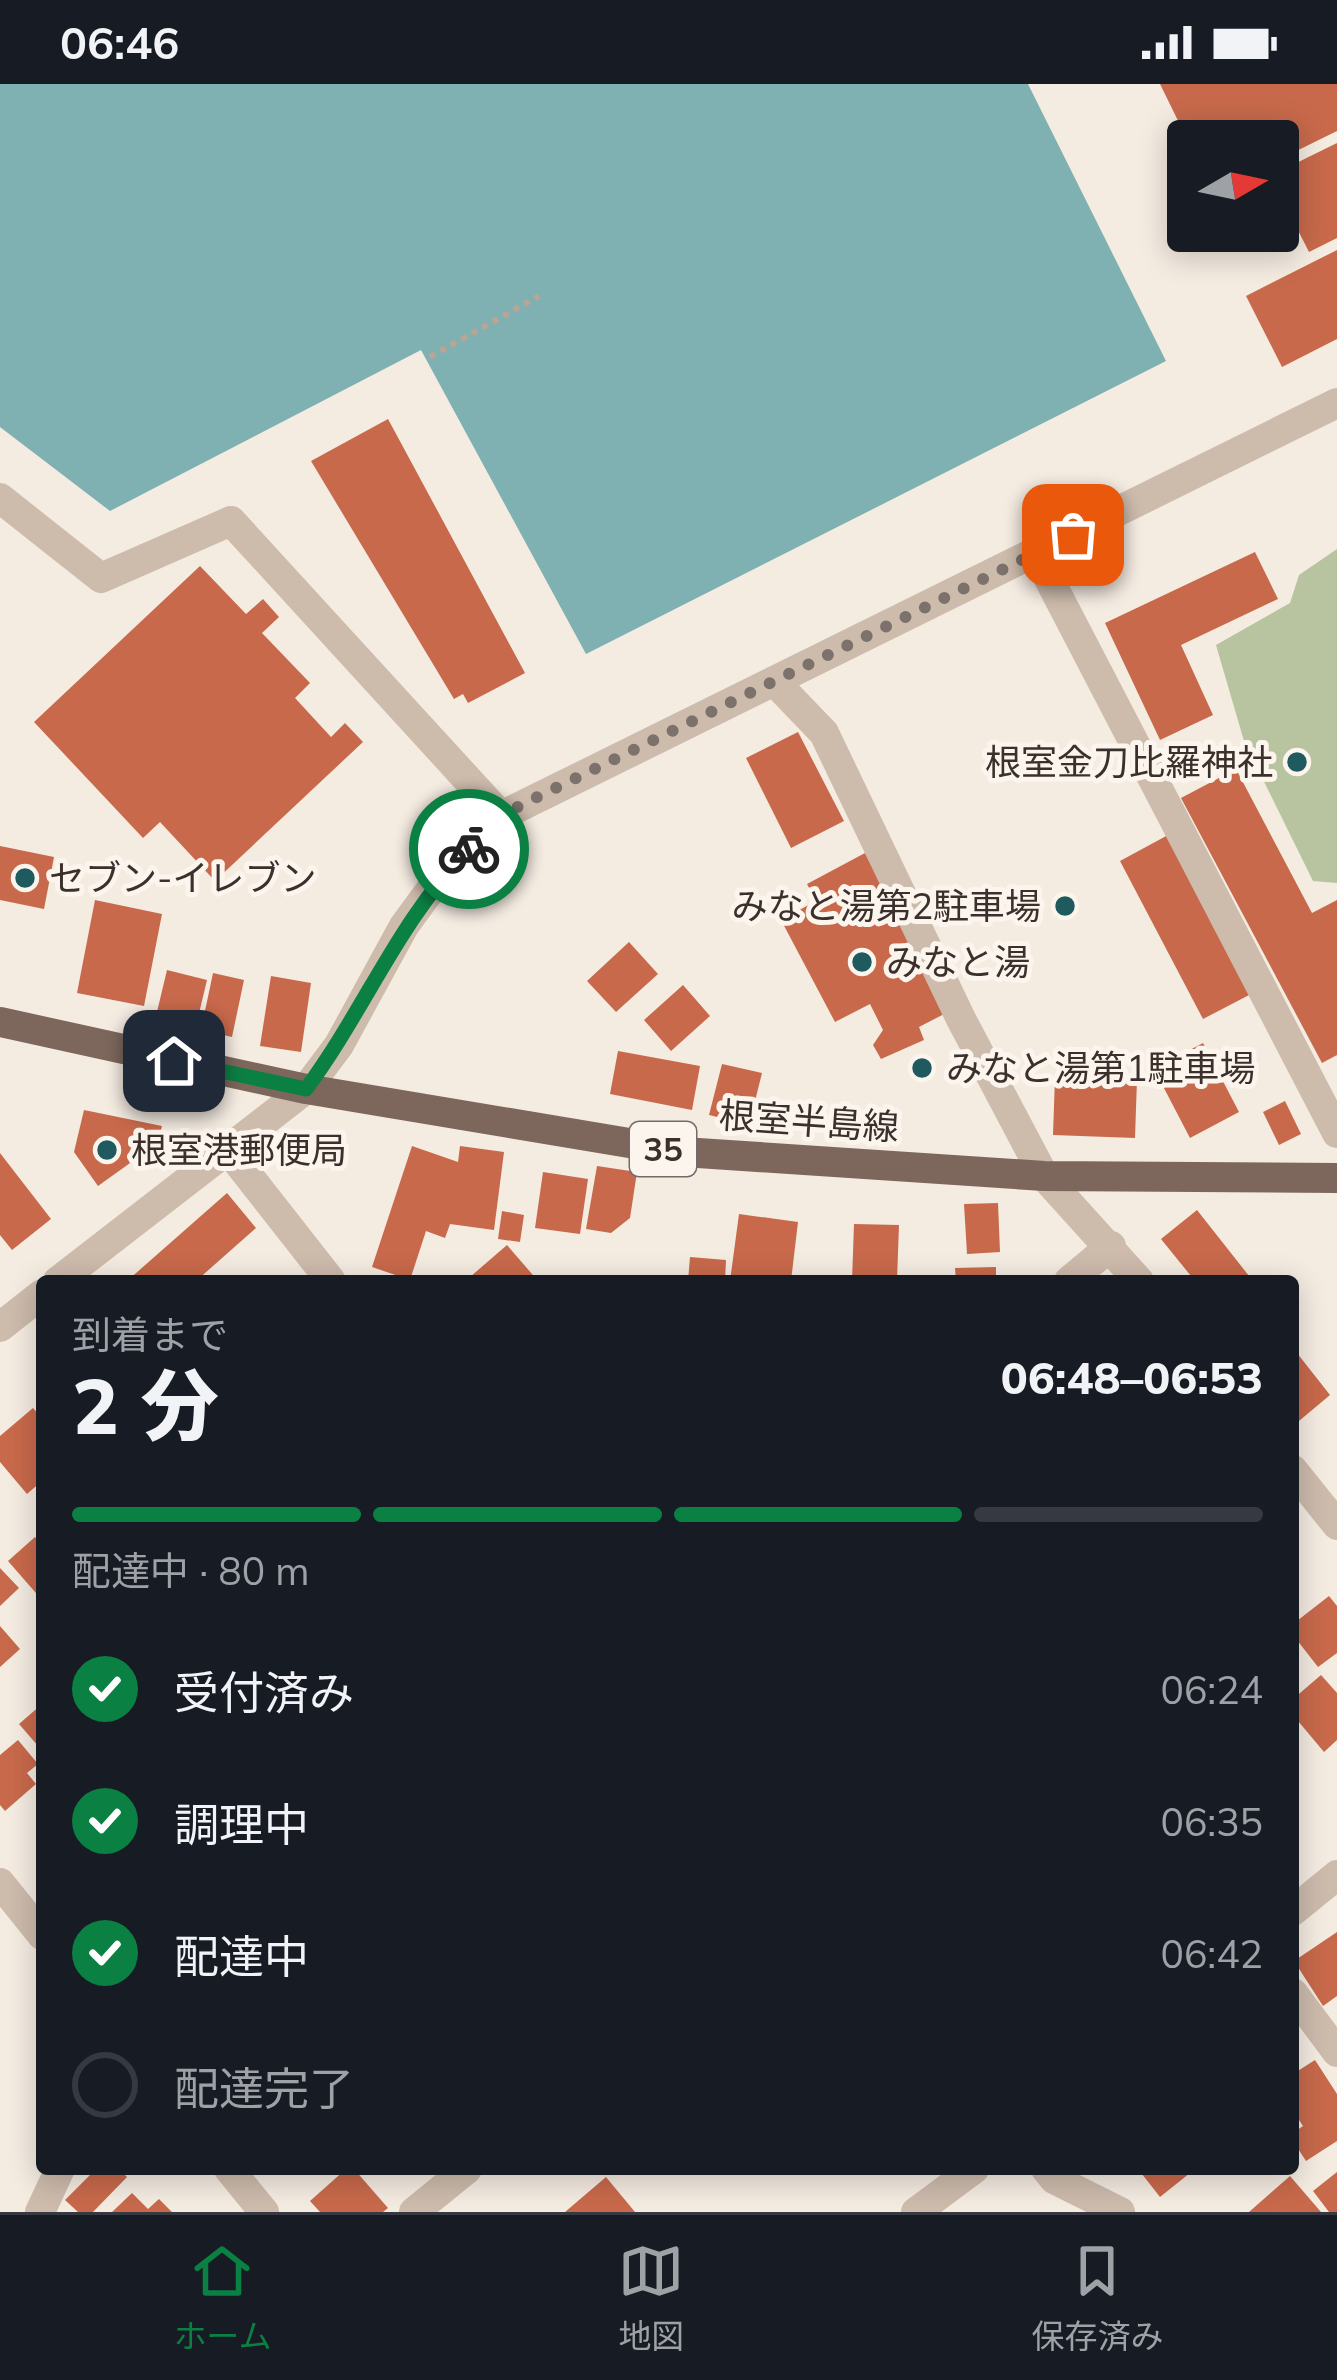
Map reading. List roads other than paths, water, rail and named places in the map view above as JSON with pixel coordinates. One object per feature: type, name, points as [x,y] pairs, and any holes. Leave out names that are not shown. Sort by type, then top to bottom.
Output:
[{"type":"main road","name":"根室半島線","points":[[0,1022],[306,1089],[683,1152],[1044,1176],[1337,1178]]},
{"type":"street","points":[[66,1275],[306,1089],[339,1045],[404,926],[437,881],[501,816],[1337,403]]},
{"type":"street","points":[[0,498],[101,578],[231,521],[501,816]]},
{"type":"street","points":[[1036,554],[1337,1133]]},
{"type":"street","points":[[774,681],[824,734],[961,1019],[1044,1176],[1134,1275]]},
{"type":"street","points":[[229,1151],[326,1275]]},
{"type":"street","points":[[1076,1275],[1111,1246]]},
{"type":"street","points":[[0,1327],[36,1299]]},
{"type":"street","points":[[1299,1489],[1337,1525]]},
{"type":"street","points":[[1299,1906],[1337,1875]]},
{"type":"street","points":[[0,1883],[36,1928]]},
{"type":"street","points":[[1299,2001],[1337,2052]]},
{"type":"street","points":[[40,2212],[58,2175]]},
{"type":"street","points":[[234,2175],[264,2212]]},
{"type":"street","points":[[414,2212],[460,2175]]},
{"type":"street","points":[[916,2212],[966,2175]]},
{"type":"street","points":[[1051,2175],[1120,2212]]},
{"type":"water","points":[[0,84],[1028,84],[1166,361],[586,654],[421,350],[110,511],[0,427]]},
{"type":"place","name":"根室金刀比羅神社","points":[[1297,762]]},
{"type":"place","name":"セブン-イレブン","points":[[25,878]]},
{"type":"place","name":"みなと湯第2駐車場","points":[[1065,906]]},
{"type":"place","name":"みなと湯","points":[[862,962]]},
{"type":"place","name":"みなと湯第1駐車場","points":[[922,1068]]},
{"type":"place","name":"根室港郵便局","points":[[107,1150]]}]
